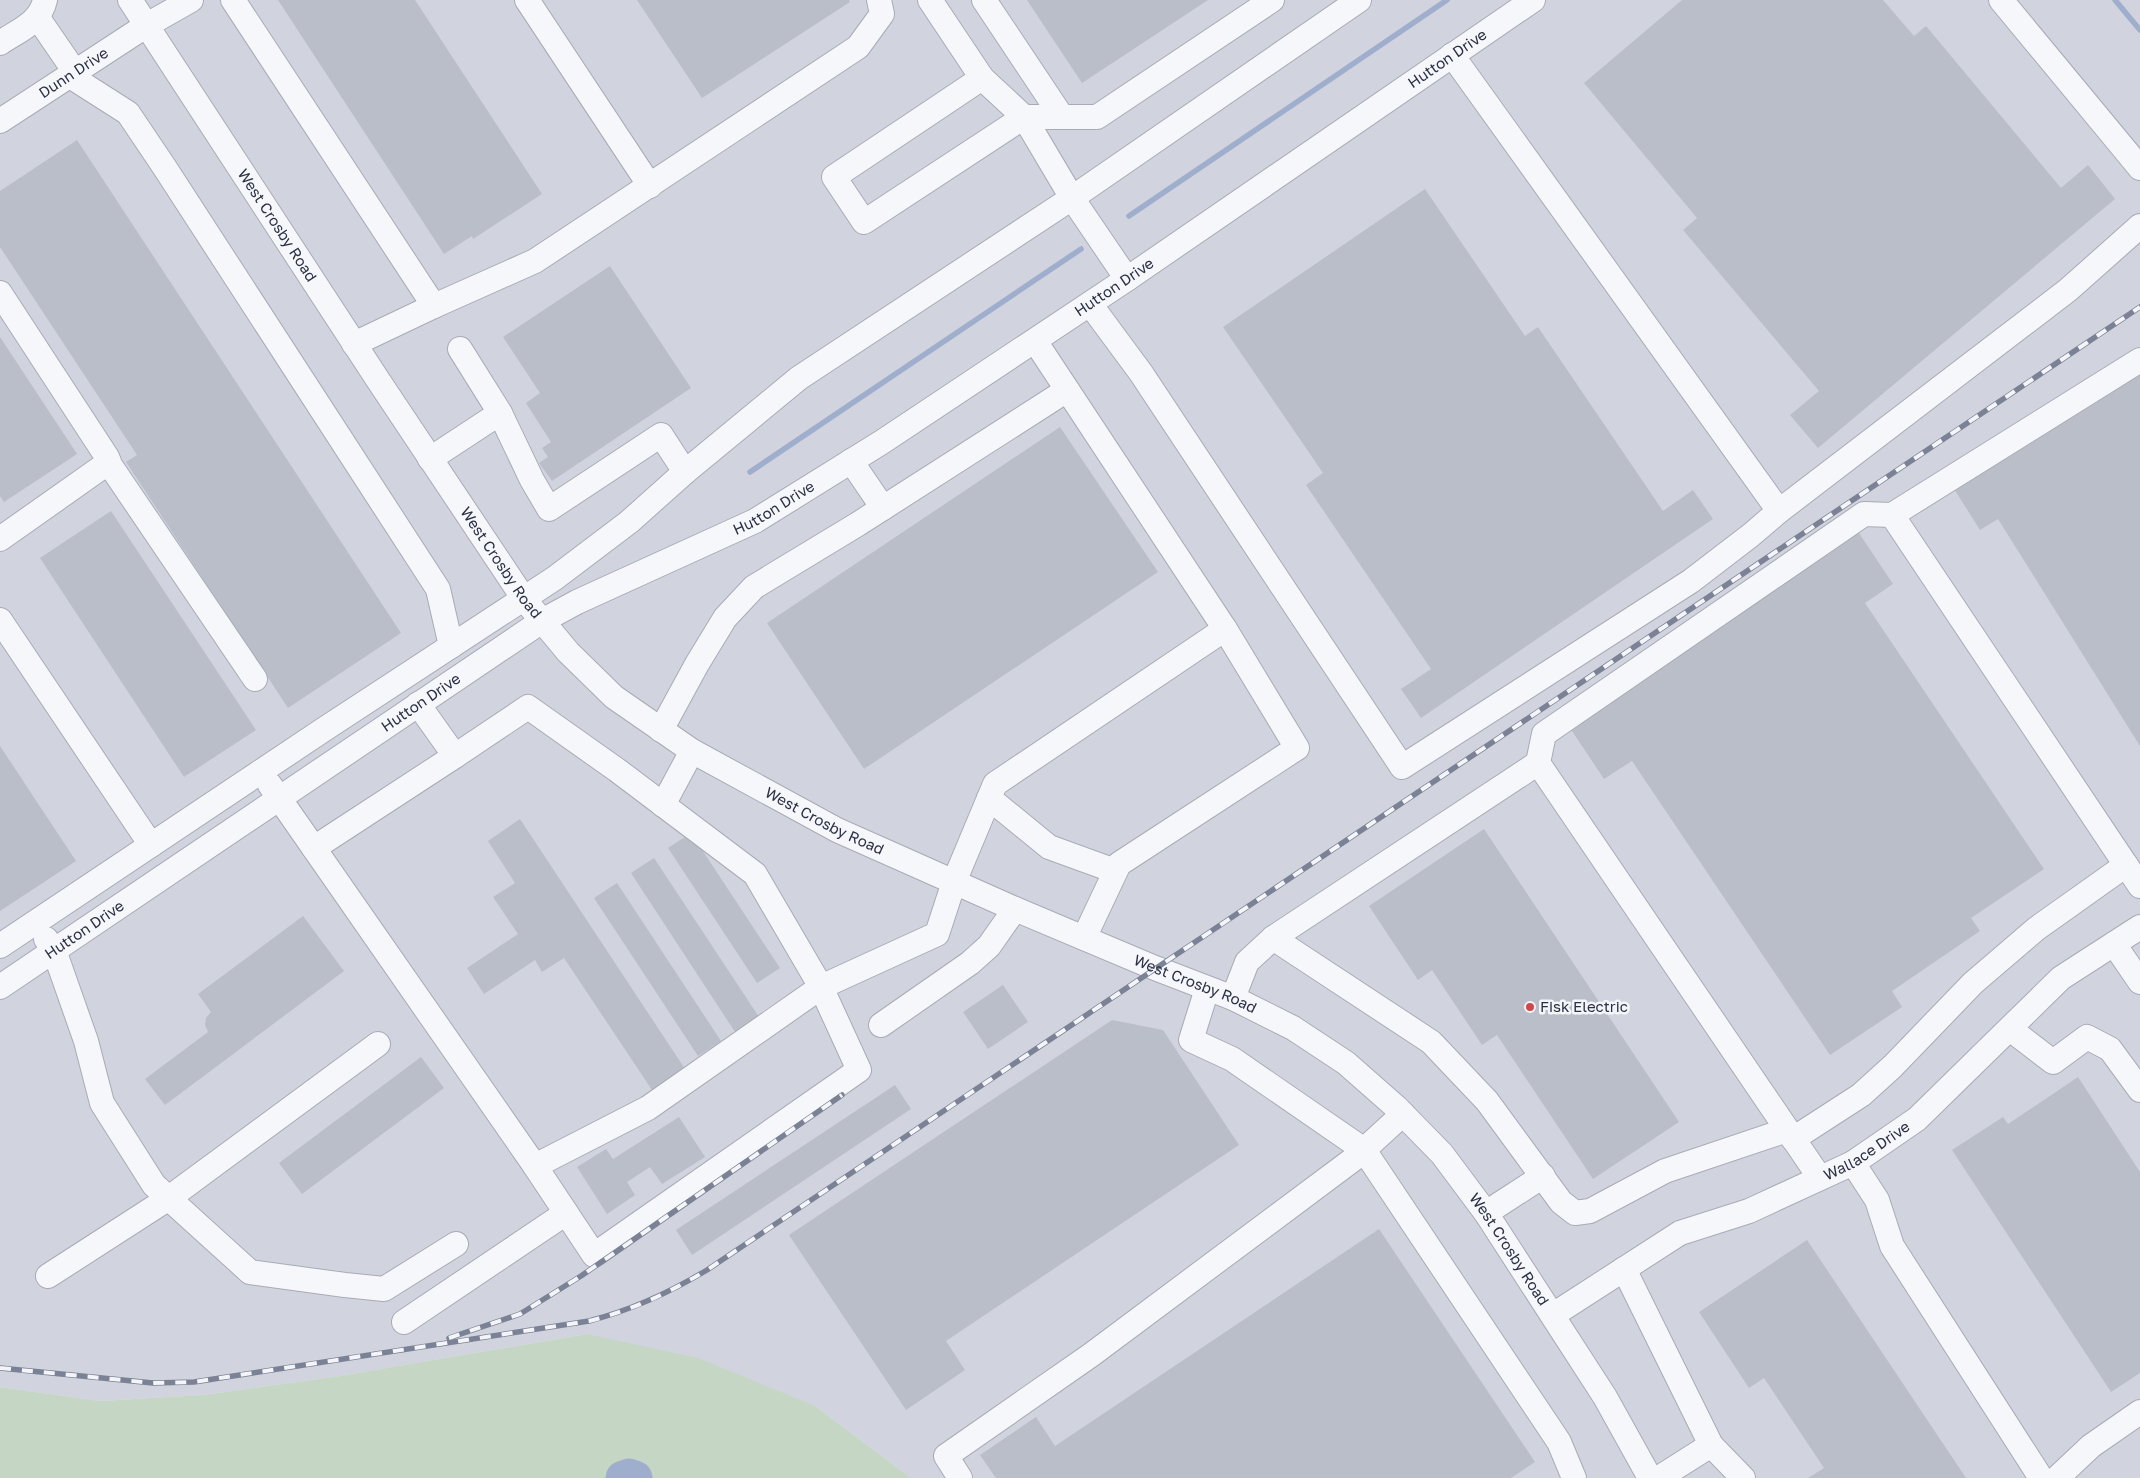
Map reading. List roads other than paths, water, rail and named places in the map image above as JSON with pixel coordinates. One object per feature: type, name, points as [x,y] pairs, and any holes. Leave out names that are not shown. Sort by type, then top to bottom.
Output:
[{"type":"street","name":"West Crosby Road","points":[[130,0],[354,344],[524,599],[568,652],[614,697],[692,751],[837,830],[1015,909],[1233,998],[1293,1028],[1346,1062],[1403,1114],[1442,1154],[1486,1213],[1605,1397],[1650,1478]]},
{"type":"street","name":"Dunn Drive","points":[[0,122],[147,25],[191,0]]},
{"type":"street","points":[[233,0],[434,306]]},
{"type":"street","points":[[527,0],[650,186]]},
{"type":"street","points":[[354,344],[535,261],[650,186],[858,47],[882,14],[879,0]]},
{"type":"street","points":[[930,0],[982,78],[1024,117],[1072,198],[1127,279]]},
{"type":"street","points":[[984,0],[1062,117]]},
{"type":"street","points":[[982,78],[834,177],[864,222],[1024,117],[1098,117],[1272,0]]},
{"type":"street","name":"Hutton Drive","points":[[0,946],[524,599],[629,522],[685,472],[799,378],[1072,198],[1359,0]]},
{"type":"street","name":"Hutton Drive","points":[[0,987],[542,621],[577,602],[755,521],[851,461],[1127,279],[1533,0]]},
{"type":"street","points":[[2001,0],[2140,168]]},
{"type":"street","points":[[0,43],[42,9],[73,74],[128,113],[438,589],[451,646]]},
{"type":"street","points":[[1452,55],[1779,510]]},
{"type":"street","points":[[1090,304],[1141,373],[1402,768],[1690,581],[1751,535],[1779,510],[2068,290],[2140,226]]},
{"type":"street","points":[[0,293],[109,462],[254,679]]},
{"type":"street","points":[[1035,341],[1224,629],[1297,748],[1119,864],[1084,938]]},
{"type":"street","points":[[460,349],[500,413],[532,480],[549,509],[661,436],[685,472]]},
{"type":"street","points":[[1233,998],[1247,962],[1273,938],[1538,763],[1544,734],[1864,514],[1892,515],[2140,360]]},
{"type":"street","points":[[661,730],[725,618],[754,587],[883,508],[1067,390]]},
{"type":"street","points":[[430,458],[500,413]]},
{"type":"street","points":[[851,461],[883,508]]},
{"type":"street","points":[[0,539],[109,462]]},
{"type":"street","points":[[1273,938],[1431,1042],[1487,1102],[1561,1202],[1575,1214],[1590,1211],[1665,1171],[1790,1134],[1861,1095],[1893,1066],[1973,983],[2036,928],[2134,870],[1892,515]]},
{"type":"street","points":[[0,620],[151,845]]},
{"type":"street","points":[[535,1166],[648,1108],[821,987],[937,934],[954,882],[995,784],[1224,629]]},
{"type":"street","points":[[418,704],[454,756]]},
{"type":"street","points":[[261,772],[535,1166],[594,1255],[859,1070],[821,987],[755,874],[528,707],[314,848]]},
{"type":"street","points":[[663,805],[692,751]]},
{"type":"street","points":[[1538,763],[1820,1178]]},
{"type":"street","points":[[989,798],[1049,847],[1115,871]]},
{"type":"street","points":[[881,1025],[970,963],[989,946],[1015,909]]},
{"type":"street","points":[[35,922],[54,950],[86,1041],[102,1103],[154,1185],[250,1272],[384,1289],[456,1244]]},
{"type":"street","name":"Wallace Drive","points":[[1553,1315],[1680,1233],[1749,1210],[1852,1163],[1917,1119],[2061,978],[2140,927]]},
{"type":"street","points":[[2114,944],[2140,982]]},
{"type":"street","points":[[1206,988],[1191,1040],[1232,1059],[1364,1150],[1559,1442],[1574,1478]]},
{"type":"street","points":[[2010,1028],[2053,1062],[2087,1037],[2110,1050],[2140,1090]]},
{"type":"street","points":[[48,1276],[169,1198],[378,1044]]},
{"type":"street","points":[[960,1478],[946,1456],[1091,1355],[1364,1150],[1403,1114]]},
{"type":"street","points":[[1852,1163],[1877,1200],[1892,1246],[2041,1478]]},
{"type":"street","points":[[1486,1213],[1543,1176]]},
{"type":"street","points":[[404,1322],[566,1213]]},
{"type":"street","points":[[1624,1269],[1711,1445],[1743,1478]]},
{"type":"street","points":[[2057,1478],[2091,1446],[2140,1412]]},
{"type":"street","points":[[1659,1478],[1711,1445]]},
{"type":"waterway","points":[[1129,216],[1447,0]]},
{"type":"waterway","points":[[2115,0],[2140,30]]},
{"type":"waterway","points":[[750,472],[1081,249]]},
{"type":"waterway","points":[[623,1478],[629,1476],[635,1478]]},
{"type":"railway","points":[[0,1368],[153,1383],[194,1382],[589,1321],[620,1312],[679,1286],[707,1270],[2140,307]]},
{"type":"railway","points":[[449,1338],[520,1314],[581,1276],[842,1095]]},
{"type":"place","name":"Fisk Electric","points":[[1530,1007]]}]
